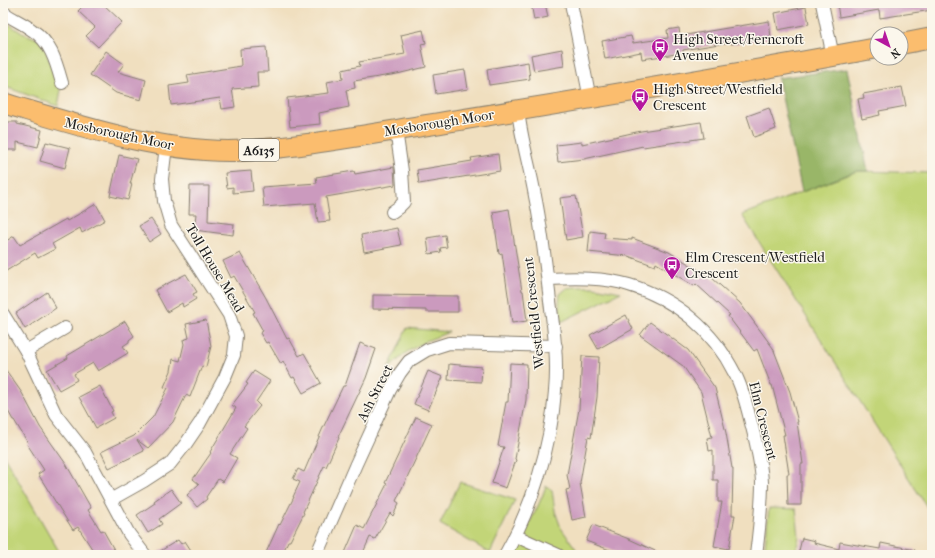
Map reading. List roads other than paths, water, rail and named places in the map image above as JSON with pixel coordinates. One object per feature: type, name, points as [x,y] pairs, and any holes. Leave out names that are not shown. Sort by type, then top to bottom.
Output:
[{"type":"main road","points":[[909,42],[932,38]]},
{"type":"main road","name":"Mosborough Moor","points":[[3,103],[56,120],[166,146],[227,151],[254,151],[321,142],[590,99],[869,49]]},
{"type":"street","points":[[571,3],[590,99]]},
{"type":"street","points":[[822,3],[833,56]]},
{"type":"street","points":[[3,12],[32,29],[48,44],[54,56],[62,83]]},
{"type":"street","name":"Westfield Crescent","points":[[505,555],[516,536],[537,483],[548,436],[555,391],[556,346],[548,279],[535,195],[520,132],[518,110]]},
{"type":"street","points":[[392,212],[404,202],[402,171],[396,130]]},
{"type":"street","name":"Toll House Mead","points":[[112,500],[170,464],[200,422],[226,377],[234,355],[236,336],[229,316],[172,225],[164,201],[162,179],[166,146]]},
{"type":"street","name":"Elm Crescent","points":[[548,279],[578,278],[628,284],[653,294],[675,306],[692,318],[709,334],[735,374],[745,401],[758,447],[762,482],[761,516],[756,555]]},
{"type":"street","points":[[3,314],[26,351],[56,415],[85,452],[129,534],[145,555]]},
{"type":"street","points":[[26,351],[65,328]]},
{"type":"street","name":"Ash Street","points":[[318,555],[319,549],[356,464],[390,390],[409,361],[427,350],[449,343],[556,346]]},
{"type":"street","points":[[516,536],[558,555]]},
{"type":"place","name":"High Street/Ferncroft Avenue","points":[[660,62]]},
{"type":"place","name":"High Street/Westfield Crescent","points":[[640,112]]},
{"type":"place","name":"Elm Crescent/Westfield Crescent","points":[[672,280]]}]
